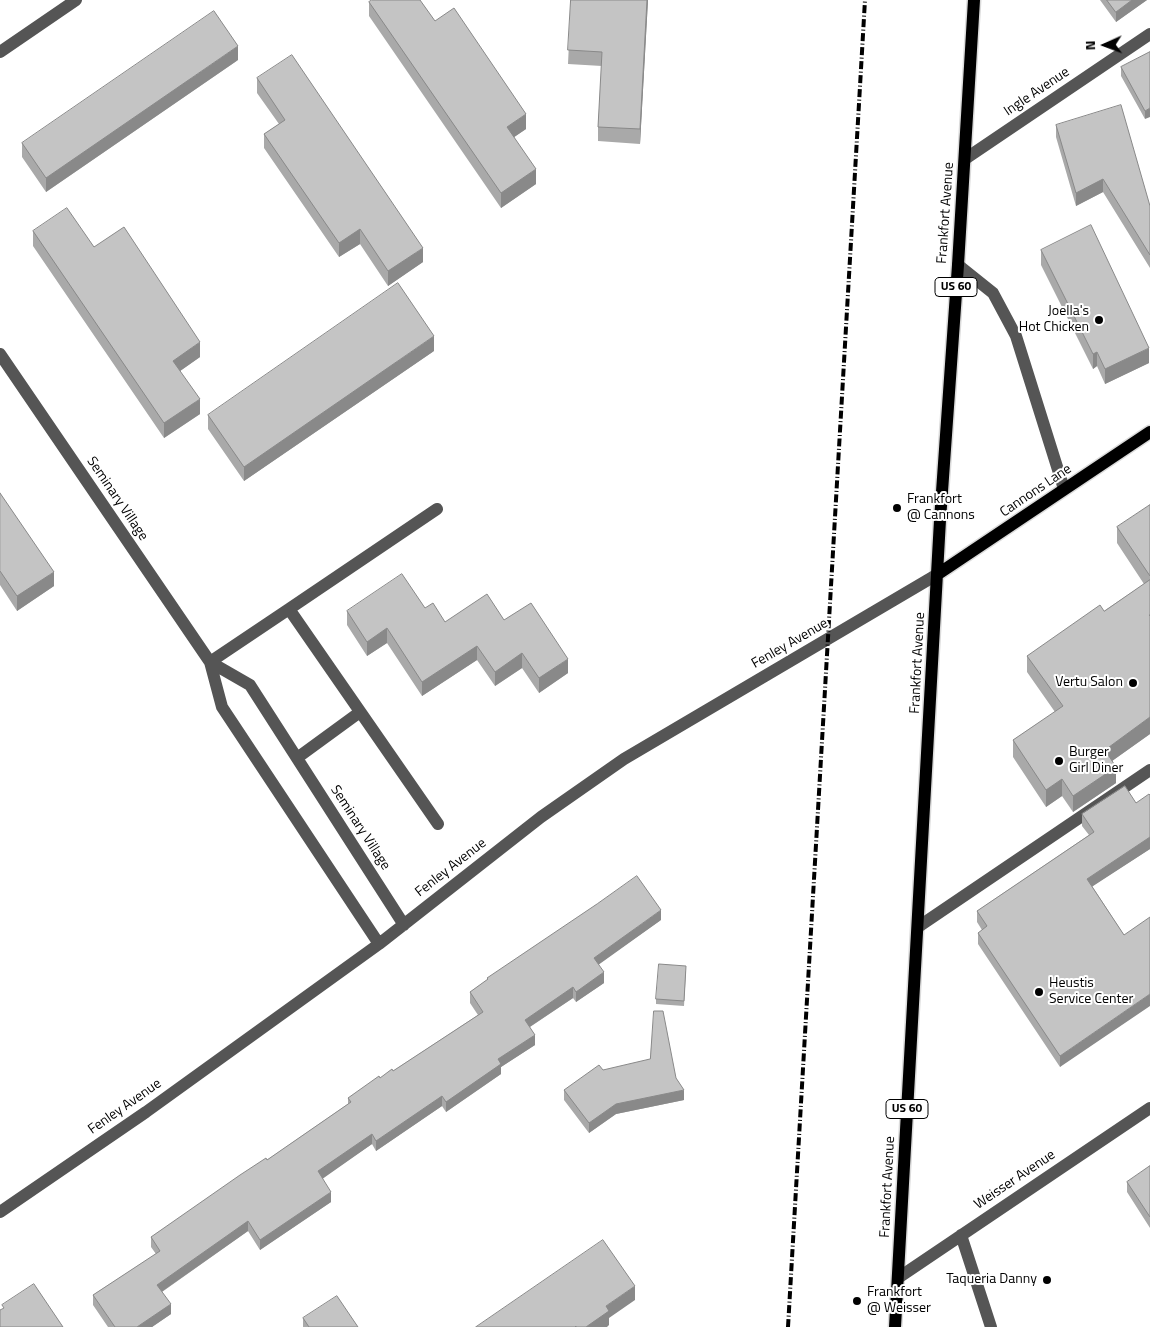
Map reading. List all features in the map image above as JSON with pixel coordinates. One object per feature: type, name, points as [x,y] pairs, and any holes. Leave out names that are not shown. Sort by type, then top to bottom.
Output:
[{"type":"main road","name":"Frankfort Avenue","points":[[895,1327],[941,511],[974,0]]},
{"type":"main road","name":"Cannons Lane","points":[[938,574],[1150,432]]},
{"type":"street","points":[[0,52],[76,0]]},
{"type":"street","name":"Ingle Avenue","points":[[965,159],[1150,34]]},
{"type":"street","points":[[958,265],[993,293],[1016,336],[1064,489]]},
{"type":"street","name":"Seminary Village","points":[[0,354],[210,662],[222,707],[379,944]]},
{"type":"street","points":[[210,662],[437,509]]},
{"type":"street","name":"Fenley Avenue","points":[[0,1212],[146,1112],[379,944],[541,817],[624,759],[938,574]]},
{"type":"street","points":[[289,609],[438,824]]},
{"type":"street","name":"Seminary Village","points":[[210,662],[250,685],[404,925]]},
{"type":"street","points":[[297,758],[360,712]]},
{"type":"street","points":[[918,927],[1150,770]]},
{"type":"street","name":"Weisser Avenue","points":[[898,1278],[1150,1108]]},
{"type":"street","points":[[961,1235],[991,1327]]},
{"type":"building","points":[[372,0],[420,0],[435,21],[454,8],[526,114],[507,127],[536,169],[501,193],[369,2]]},
{"type":"building","points":[[571,0],[647,0],[640,129],[598,127],[602,52],[568,50]]},
{"type":"building","points":[[1107,0],[1132,0],[1116,12]]},
{"type":"building","points":[[214,11],[238,46],[46,178],[22,143]]},
{"type":"building","points":[[1150,52],[1150,108],[1145,111],[1121,67]]},
{"type":"building","points":[[292,55],[423,248],[388,271],[360,229],[339,243],[264,134],[285,120],[257,78]]},
{"type":"building","points":[[1121,105],[1150,206],[1150,255],[1103,179],[1076,193],[1056,125]]},
{"type":"building","points":[[67,208],[94,247],[124,227],[200,342],[173,361],[200,399],[164,423],[33,231]]},
{"type":"building","name":"Joella's Hot Chicken","points":[[1091,225],[1149,348],[1105,369],[1097,352],[1093,354],[1041,250]]},
{"type":"building","points":[[398,283],[434,336],[244,467],[208,415]]},
{"type":"building","points":[[0,493],[54,572],[17,596],[0,571]]},
{"type":"building","points":[[1150,505],[1150,576],[1117,527]]},
{"type":"building","points":[[402,574],[425,608],[433,603],[445,622],[487,594],[504,620],[531,603],[568,659],[539,678],[522,653],[495,672],[477,646],[422,682],[387,628],[367,642],[347,611]]},
{"type":"building","points":[[1150,580],[1150,717],[1105,750],[1116,767],[1073,796],[1062,779],[1046,790],[1013,740],[1063,706],[1027,656],[1100,605],[1104,611]]},
{"type":"building","points":[[1125,786],[1136,803],[1150,795],[1150,837],[1087,879],[1124,935],[1150,917],[1150,994],[1060,1056],[978,933],[987,926],[977,911],[1094,832],[1082,814]]},
{"type":"building","points":[[637,876],[661,910],[594,958],[604,972],[576,992],[573,987],[525,1020],[535,1035],[498,1059],[501,1064],[446,1102],[442,1096],[376,1141],[372,1134],[318,1171],[331,1192],[260,1240],[248,1221],[157,1285],[171,1304],[137,1327],[115,1327],[93,1295],[160,1251],[151,1237],[240,1175],[266,1158],[267,1160],[351,1102],[348,1098],[379,1076],[380,1078],[392,1069],[393,1071],[483,1012],[470,992],[487,978]]},
{"type":"building","points":[[659,964],[686,966],[684,1001],[656,999]]},
{"type":"building","points":[[654,1011],[663,1011],[676,1078],[684,1090],[616,1104],[589,1123],[564,1090],[599,1065],[603,1070],[650,1059]]},
{"type":"building","points":[[1150,1166],[1150,1217],[1127,1182]]},
{"type":"building","points":[[603,1240],[635,1286],[606,1306],[609,1311],[586,1327],[476,1327]]},
{"type":"building","points":[[34,1284],[63,1327],[0,1327],[0,1310],[4,1308],[2,1305]]},
{"type":"building","points":[[337,1296],[358,1327],[309,1327],[303,1318]]},
{"type":"railway","points":[[788,1327],[865,0]]},
{"type":"place","name":"Joella's Hot Chicken","points":[[1099,320]]},
{"type":"place","name":"Frankfort @ Cannons","points":[[897,508]]},
{"type":"place","name":"Vertu Salon","points":[[1133,683]]},
{"type":"place","name":"Burger Girl Diner","points":[[1059,761]]},
{"type":"place","name":"Heustis Service Center","points":[[1039,992]]},
{"type":"place","name":"Taqueria Danny","points":[[1047,1280]]},
{"type":"place","name":"Frankfort @ Weisser","points":[[857,1301]]}]
